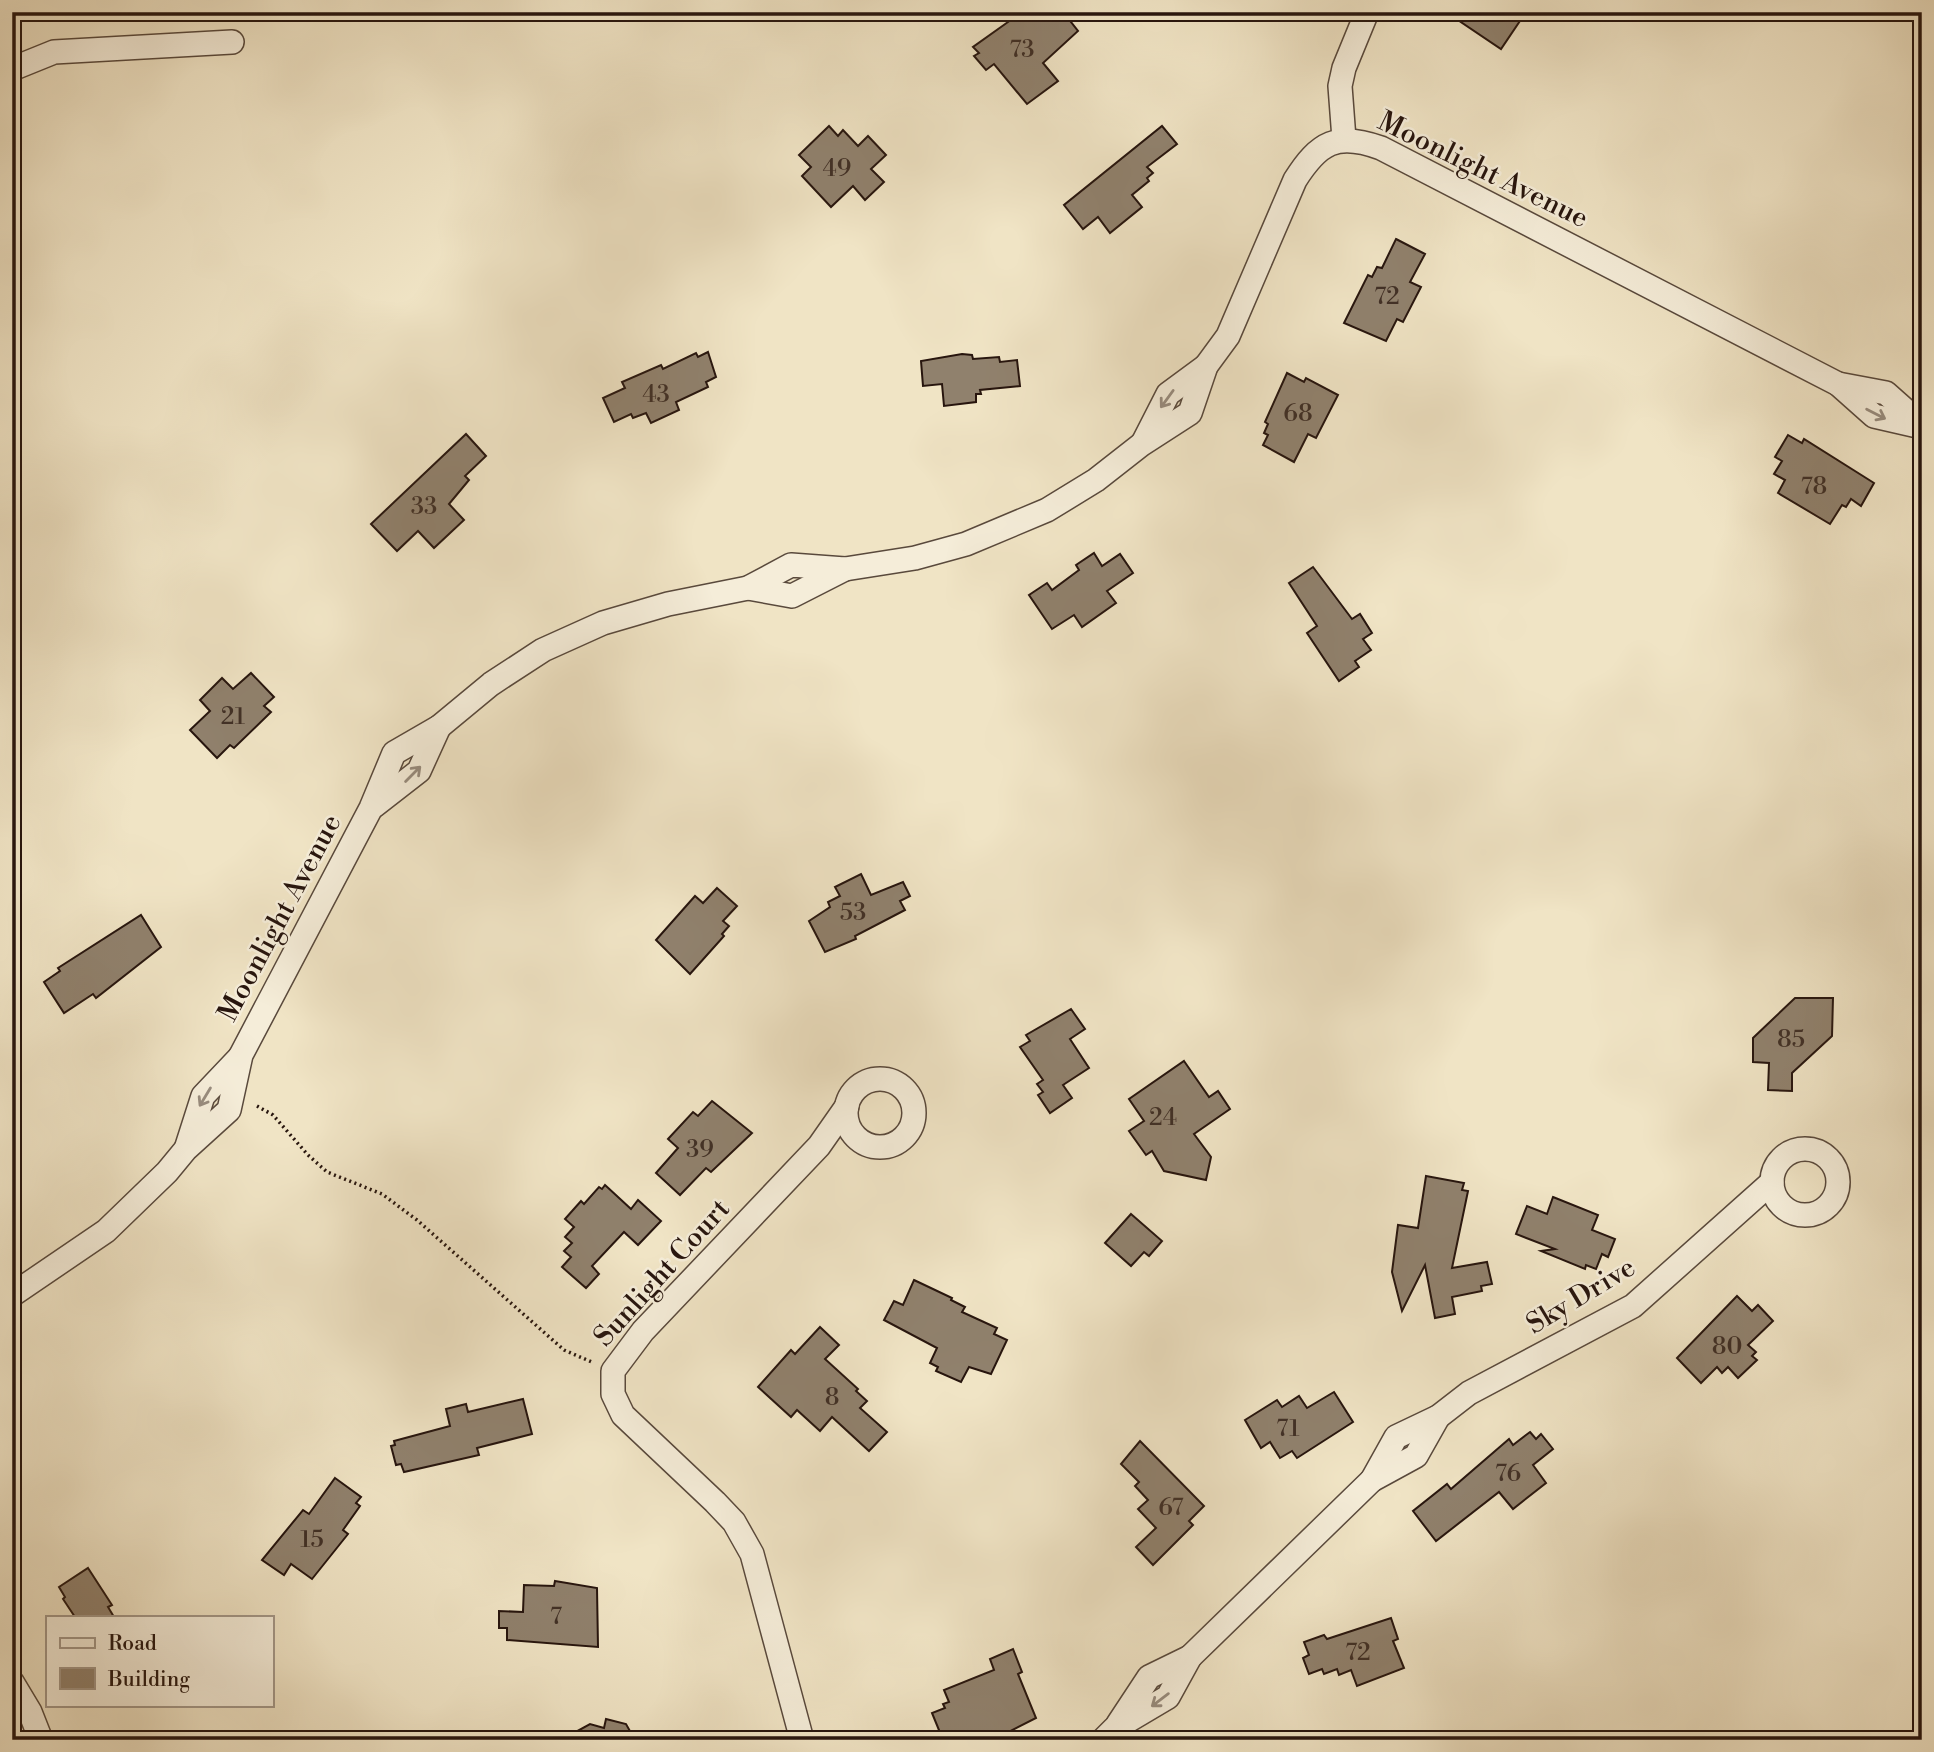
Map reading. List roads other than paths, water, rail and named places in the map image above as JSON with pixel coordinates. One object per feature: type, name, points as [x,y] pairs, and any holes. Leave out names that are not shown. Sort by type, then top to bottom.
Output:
[{"type":"street","points":[[1344,139],[1340,86],[1367,12]]},
{"type":"street","points":[[12,69],[54,52],[232,42]]},
{"type":"street","name":"Moonlight Avenue","points":[[12,1296],[106,1231],[167,1172],[186,1149],[229,1110],[241,1055],[371,808],[419,771],[439,727],[491,684],[542,650],[603,623],[668,604],[748,588],[792,596],[845,569],[915,558],[1012,527],[1086,486],[1142,444],[1191,413],[1206,366],[1228,336],[1295,180],[1309,157],[1325,146],[1344,139],[1381,148],[1838,384],[1874,416],[1916,423]]},
{"type":"street","points":[[878,1079],[899,1086],[913,1103],[912,1125],[898,1143],[876,1147],[845,1135],[847,1106],[858,1088],[878,1079]]},
{"type":"street","name":"Sunlight Court","points":[[802,1740],[752,1554],[734,1522],[623,1415],[612,1394],[613,1371],[643,1331],[819,1146],[845,1135]]},
{"type":"street","points":[[1742,1209],[1787,1210],[1807,1215],[1827,1208],[1838,1190],[1836,1169],[1821,1152],[1798,1149],[1779,1161],[1772,1182],[1779,1203],[1787,1210]]},
{"type":"street","name":"Sky Drive","points":[[1109,1735],[1168,1697],[1190,1657],[1372,1480],[1416,1456],[1438,1417],[1468,1393],[1633,1306],[1772,1182]]},
{"type":"street","points":[[12,1682],[30,1712],[41,1740]]}]
